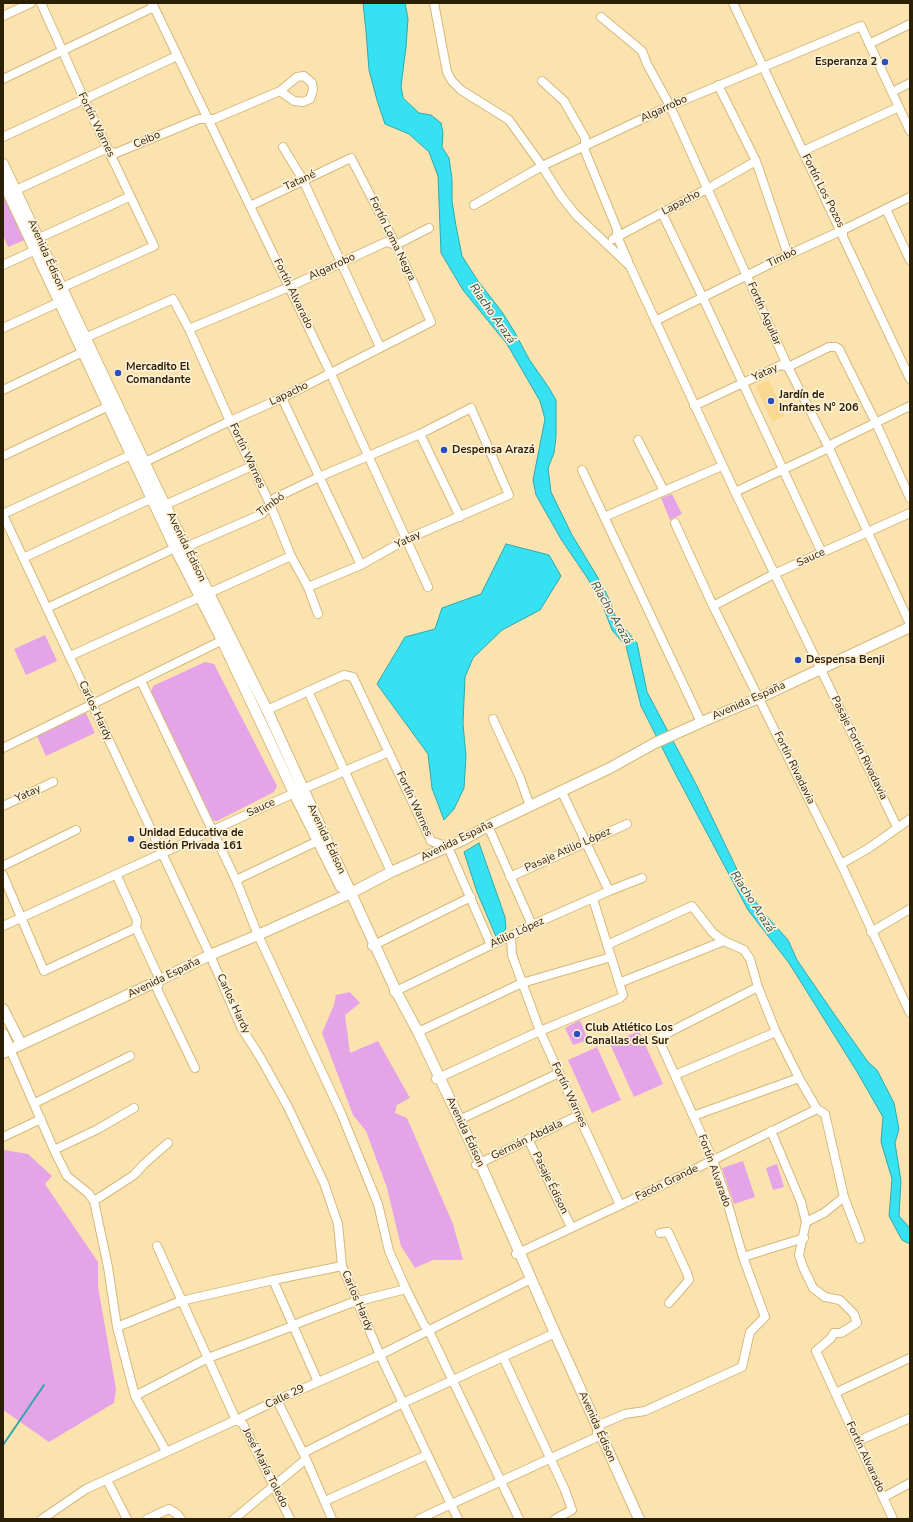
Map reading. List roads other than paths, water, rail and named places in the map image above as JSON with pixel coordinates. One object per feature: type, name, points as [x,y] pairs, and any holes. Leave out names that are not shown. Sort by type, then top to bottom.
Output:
[{"type":"main road","name":"Avenida Édison","points":[[3,164],[5,178],[61,288],[63,301],[85,338],[86,350]]},
{"type":"main road","name":"Avenida Édison","points":[[5,178],[16,190],[63,301],[156,497],[165,505],[186,547],[204,596]]},
{"type":"main road","name":"Avenida Édison","points":[[135,453],[145,462],[175,548],[204,596],[226,639],[321,840],[459,1120],[478,1164]]},
{"type":"main road","name":"Avenida España","points":[[7,1051],[160,980],[210,955],[258,935],[348,894],[391,872],[463,840],[561,790],[610,768],[655,743],[759,698],[910,626]]},
{"type":"main road","name":"Avenida Édison","points":[[226,639],[266,710],[298,791]]},
{"type":"main road","name":"Avenida Édison","points":[[395,992],[418,1032],[518,1253],[597,1437],[636,1519]]},
{"type":"main road","points":[[3,1009],[21,1044]]},
{"type":"main road","points":[[3,1034],[7,1051]]},
{"type":"main road","name":"Avenida Édison","points":[[552,1334],[597,1426],[639,1519]]},
{"type":"street","points":[[3,16],[31,3]]},
{"type":"street","name":"Fortín Warnes","points":[[41,3],[129,197],[154,246],[61,288]]},
{"type":"street","points":[[434,3],[446,72],[452,81],[461,90],[509,120],[576,215],[630,266]]},
{"type":"street","name":"Fortín Los Pozos","points":[[733,3],[838,226],[843,230],[843,237],[910,379]]},
{"type":"street","points":[[3,79],[62,52],[153,5]]},
{"type":"street","name":"Fortín Alvarado","points":[[153,5],[332,374],[428,587]]},
{"type":"street","name":"Fortín Aguilar","points":[[600,17],[642,51],[647,64],[670,106],[788,367],[829,448],[910,626]]},
{"type":"street","points":[[910,24],[869,44],[910,131]]},
{"type":"street","name":"Algarrobo","points":[[474,204],[542,166],[670,106],[861,26],[869,44]]},
{"type":"street","points":[[3,137],[177,56]]},
{"type":"street","name":"Pasaje Fortín Rivadavia","points":[[542,81],[564,101],[585,138],[585,151],[617,228],[617,236],[630,266],[722,466],[897,827]]},
{"type":"street","points":[[892,92],[910,83]]},
{"type":"street","points":[[718,85],[756,161],[788,255]]},
{"type":"street","name":"Ceibo","points":[[16,190],[103,150],[116,153],[199,118],[214,119],[280,91]]},
{"type":"street","points":[[803,151],[899,107]]},
{"type":"street","points":[[283,147],[302,180],[380,347]]},
{"type":"street","name":"Tatané","points":[[250,206],[351,158]]},
{"type":"street","name":"Fortín Loma Negra","points":[[351,158],[396,245],[431,322]]},
{"type":"street","name":"Lapacho","points":[[606,243],[756,161]]},
{"type":"street","points":[[3,265],[129,197]]},
{"type":"street","name":"Timbó","points":[[656,321],[788,255],[910,197]]},
{"type":"street","points":[[886,209],[910,260]]},
{"type":"street","points":[[662,213],[822,553]]},
{"type":"street","name":"Algarrobo","points":[[189,329],[289,287],[386,242],[396,245],[430,228]]},
{"type":"street","name":"Fortín Warnes","points":[[85,338],[173,299],[189,329],[230,421],[270,504],[291,556],[308,587],[318,614]]},
{"type":"street","points":[[3,328],[63,301]]},
{"type":"street","name":"Lapacho","points":[[145,462],[332,374],[380,347],[431,322]]},
{"type":"street","name":"Yatay","points":[[694,406],[781,365],[788,367],[829,347],[836,347],[839,349],[876,424]]},
{"type":"street","points":[[3,390],[86,350]]},
{"type":"street","points":[[282,398],[361,565]]},
{"type":"street","points":[[3,456],[112,404]]},
{"type":"street","points":[[735,492],[829,448],[834,443],[876,424],[910,406]]},
{"type":"street","name":"Timbó","points":[[47,608],[175,548],[186,547],[262,514],[276,498],[319,476],[420,434],[471,408],[509,495]]},
{"type":"street","points":[[876,424],[910,498]]},
{"type":"street","points":[[420,434],[460,517]]},
{"type":"street","points":[[638,440],[664,491]]},
{"type":"street","points":[[3,514],[135,453]]},
{"type":"street","points":[[165,505],[252,466]]},
{"type":"street","points":[[604,517],[722,466]]},
{"type":"street","points":[[582,470],[701,722]]},
{"type":"street","name":"Yatay","points":[[308,587],[361,565],[407,539],[509,495]]},
{"type":"street","points":[[23,558],[156,497]]},
{"type":"street","name":"Sauce","points":[[713,606],[774,574],[910,513]]},
{"type":"street","name":"Carlos Hardy","points":[[3,514],[210,955],[242,1027],[288,1107],[324,1183],[338,1224],[342,1266],[380,1355],[450,1505],[458,1519]]},
{"type":"street","name":"Fortín Rivadavia","points":[[675,524],[713,606],[841,864],[871,932],[910,1013]]},
{"type":"street","points":[[70,656],[291,556]]},
{"type":"street","points":[[3,748],[226,639]]},
{"type":"street","name":"Fortín Warnes","points":[[308,691],[344,674],[353,677],[431,841],[448,847]]},
{"type":"street","points":[[141,681],[236,880],[258,935],[341,1114],[378,1204],[389,1251],[406,1289],[424,1325],[428,1329],[502,1480],[519,1519]]},
{"type":"street","points":[[266,710],[308,691],[391,872]]},
{"type":"street","points":[[493,719],[520,778],[530,806]]},
{"type":"street","name":"Sauce","points":[[3,926],[298,791],[346,772],[389,752]]},
{"type":"street","name":"Yatay","points":[[3,806],[53,782]]},
{"type":"street","points":[[561,790],[609,891]]},
{"type":"street","points":[[841,864],[869,848],[910,819]]},
{"type":"street","name":"Pasaje Atilio López","points":[[510,877],[627,824]]},
{"type":"street","points":[[488,826],[532,925]]},
{"type":"street","points":[[3,866],[76,830]]},
{"type":"street","points":[[236,880],[321,840]]},
{"type":"street","points":[[448,847],[491,945]]},
{"type":"street","points":[[116,874],[136,920],[136,928],[160,980],[158,989],[194,1068]]},
{"type":"street","points":[[3,875],[44,970],[136,928]]},
{"type":"street","name":"Atilio López","points":[[395,992],[532,925],[642,878]]},
{"type":"street","points":[[373,944],[471,897]]},
{"type":"street","points":[[438,1078],[540,1031],[620,998],[623,995],[593,899]]},
{"type":"street","points":[[607,945],[692,906],[713,933],[724,941],[744,950],[750,959],[758,987],[776,1032],[799,1078],[817,1109],[825,1114],[844,1197],[860,1239]]},
{"type":"street","points":[[871,932],[910,909]]},
{"type":"street","name":"Fortín Warnes","points":[[512,936],[512,955],[540,1031],[620,1205]]},
{"type":"street","points":[[620,982],[724,941]]},
{"type":"street","points":[[418,1032],[522,983],[611,956]]},
{"type":"street","name":"Fortín Alvarado","points":[[597,1426],[625,1414],[645,1411],[742,1367],[750,1332],[765,1317],[743,1257],[724,1191],[713,1160],[658,1038],[758,987]]},
{"type":"street","points":[[675,1075],[776,1032]]},
{"type":"street","points":[[7,1051],[34,1103],[67,1176],[88,1193],[94,1201],[108,1267],[117,1327],[135,1396],[166,1451]]},
{"type":"street","points":[[34,1103],[130,1056]]},
{"type":"street","points":[[459,1120],[558,1073]]},
{"type":"street","points":[[693,1116],[799,1078]]},
{"type":"street","points":[[54,1150],[98,1129],[134,1108]]},
{"type":"street","name":"Facón Grande","points":[[518,1253],[817,1109]]},
{"type":"street","name":"Germán Abdala","points":[[478,1164],[578,1115]]},
{"type":"street","points":[[3,1138],[41,1119]]},
{"type":"street","points":[[743,1257],[804,1238],[806,1222],[801,1202],[771,1130]]},
{"type":"street","name":"Pasaje Édison","points":[[528,1139],[571,1227]]},
{"type":"street","points":[[94,1201],[134,1175],[168,1143]]},
{"type":"street","points":[[806,1222],[824,1213],[844,1197]]},
{"type":"street","points":[[660,1233],[668,1232],[689,1280],[669,1303]]},
{"type":"street","name":"Fortín Alvarado","points":[[804,1238],[799,1255],[813,1288],[824,1297],[840,1300],[854,1314],[857,1323],[841,1333],[834,1333],[831,1338],[816,1351],[894,1519]]},
{"type":"street","name":"José María Toledo","points":[[157,1246],[236,1420],[243,1424],[290,1519]]},
{"type":"street","points":[[117,1327],[181,1301],[342,1266]]},
{"type":"street","name":"Calle 29","points":[[42,1519],[86,1489],[277,1400],[380,1355],[428,1329],[528,1279]]},
{"type":"street","points":[[272,1280],[318,1382]]},
{"type":"street","points":[[135,1396],[208,1358],[357,1302],[406,1289]]},
{"type":"street","points":[[234,1519],[274,1487],[304,1456],[403,1403],[552,1334]]},
{"type":"street","points":[[503,1357],[565,1490],[572,1510],[555,1519]]},
{"type":"street","points":[[835,1393],[910,1358]]},
{"type":"street","points":[[277,1400],[332,1519]]},
{"type":"street","points":[[858,1441],[910,1418]]},
{"type":"street","points":[[419,1519],[597,1437],[597,1426]]},
{"type":"street","points":[[325,1501],[427,1455]]},
{"type":"street","points":[[107,1480],[127,1519]]},
{"type":"street","points":[[884,1497],[910,1483]]},
{"type":"street","points":[[147,1519],[169,1509],[182,1519]]},
{"type":"water","name":"Riacho Arazá","points":[[363,3],[405,3],[408,19],[401,86],[403,98],[419,113],[431,115],[441,123],[443,133],[442,147],[449,158],[452,179],[452,201],[462,256],[478,281],[502,312],[529,359],[556,400],[556,437],[554,453],[548,468],[551,492],[572,535],[600,581],[610,601],[616,618],[637,643],[647,692],[697,786],[743,882],[762,911],[788,940],[797,960],[868,1062],[877,1070],[894,1103],[899,1129],[895,1143],[901,1181],[899,1216],[910,1228],[910,1244],[902,1240],[889,1216],[892,1179],[881,1142],[883,1117],[856,1070],[789,963],[748,910],[641,706],[626,646],[612,630],[604,609],[588,579],[561,539],[536,495],[533,480],[545,419],[540,401],[507,344],[463,290],[441,253],[438,176],[429,152],[409,134],[385,124],[369,70]]},
{"type":"water","points":[[506,544],[549,555],[561,576],[540,610],[502,630],[473,658],[465,677],[463,724],[466,756],[464,788],[454,809],[444,820],[432,788],[428,754],[377,684],[405,637],[435,629],[442,608],[481,594]]},
{"type":"water","points":[[479,843],[505,917],[506,929],[497,939],[477,892],[464,852]]},
{"type":"waterway","points":[[3,1445],[44,1385]]},
{"type":"place","name":"Esperanza 2","points":[[885,62]]},
{"type":"place","name":"Mercadito El Comandante","points":[[118,373]]},
{"type":"place","name":"Jardín de Infantes N° 206","points":[[771,401]]},
{"type":"place","name":"Despensa Arazá","points":[[444,450]]},
{"type":"place","name":"Despensa Benji","points":[[798,660]]},
{"type":"place","name":"Unidad Educativa de Gestión Privada 161","points":[[131,839]]},
{"type":"place","name":"Club Atlético Los Canallas del Sur","points":[[577,1034]]}]
